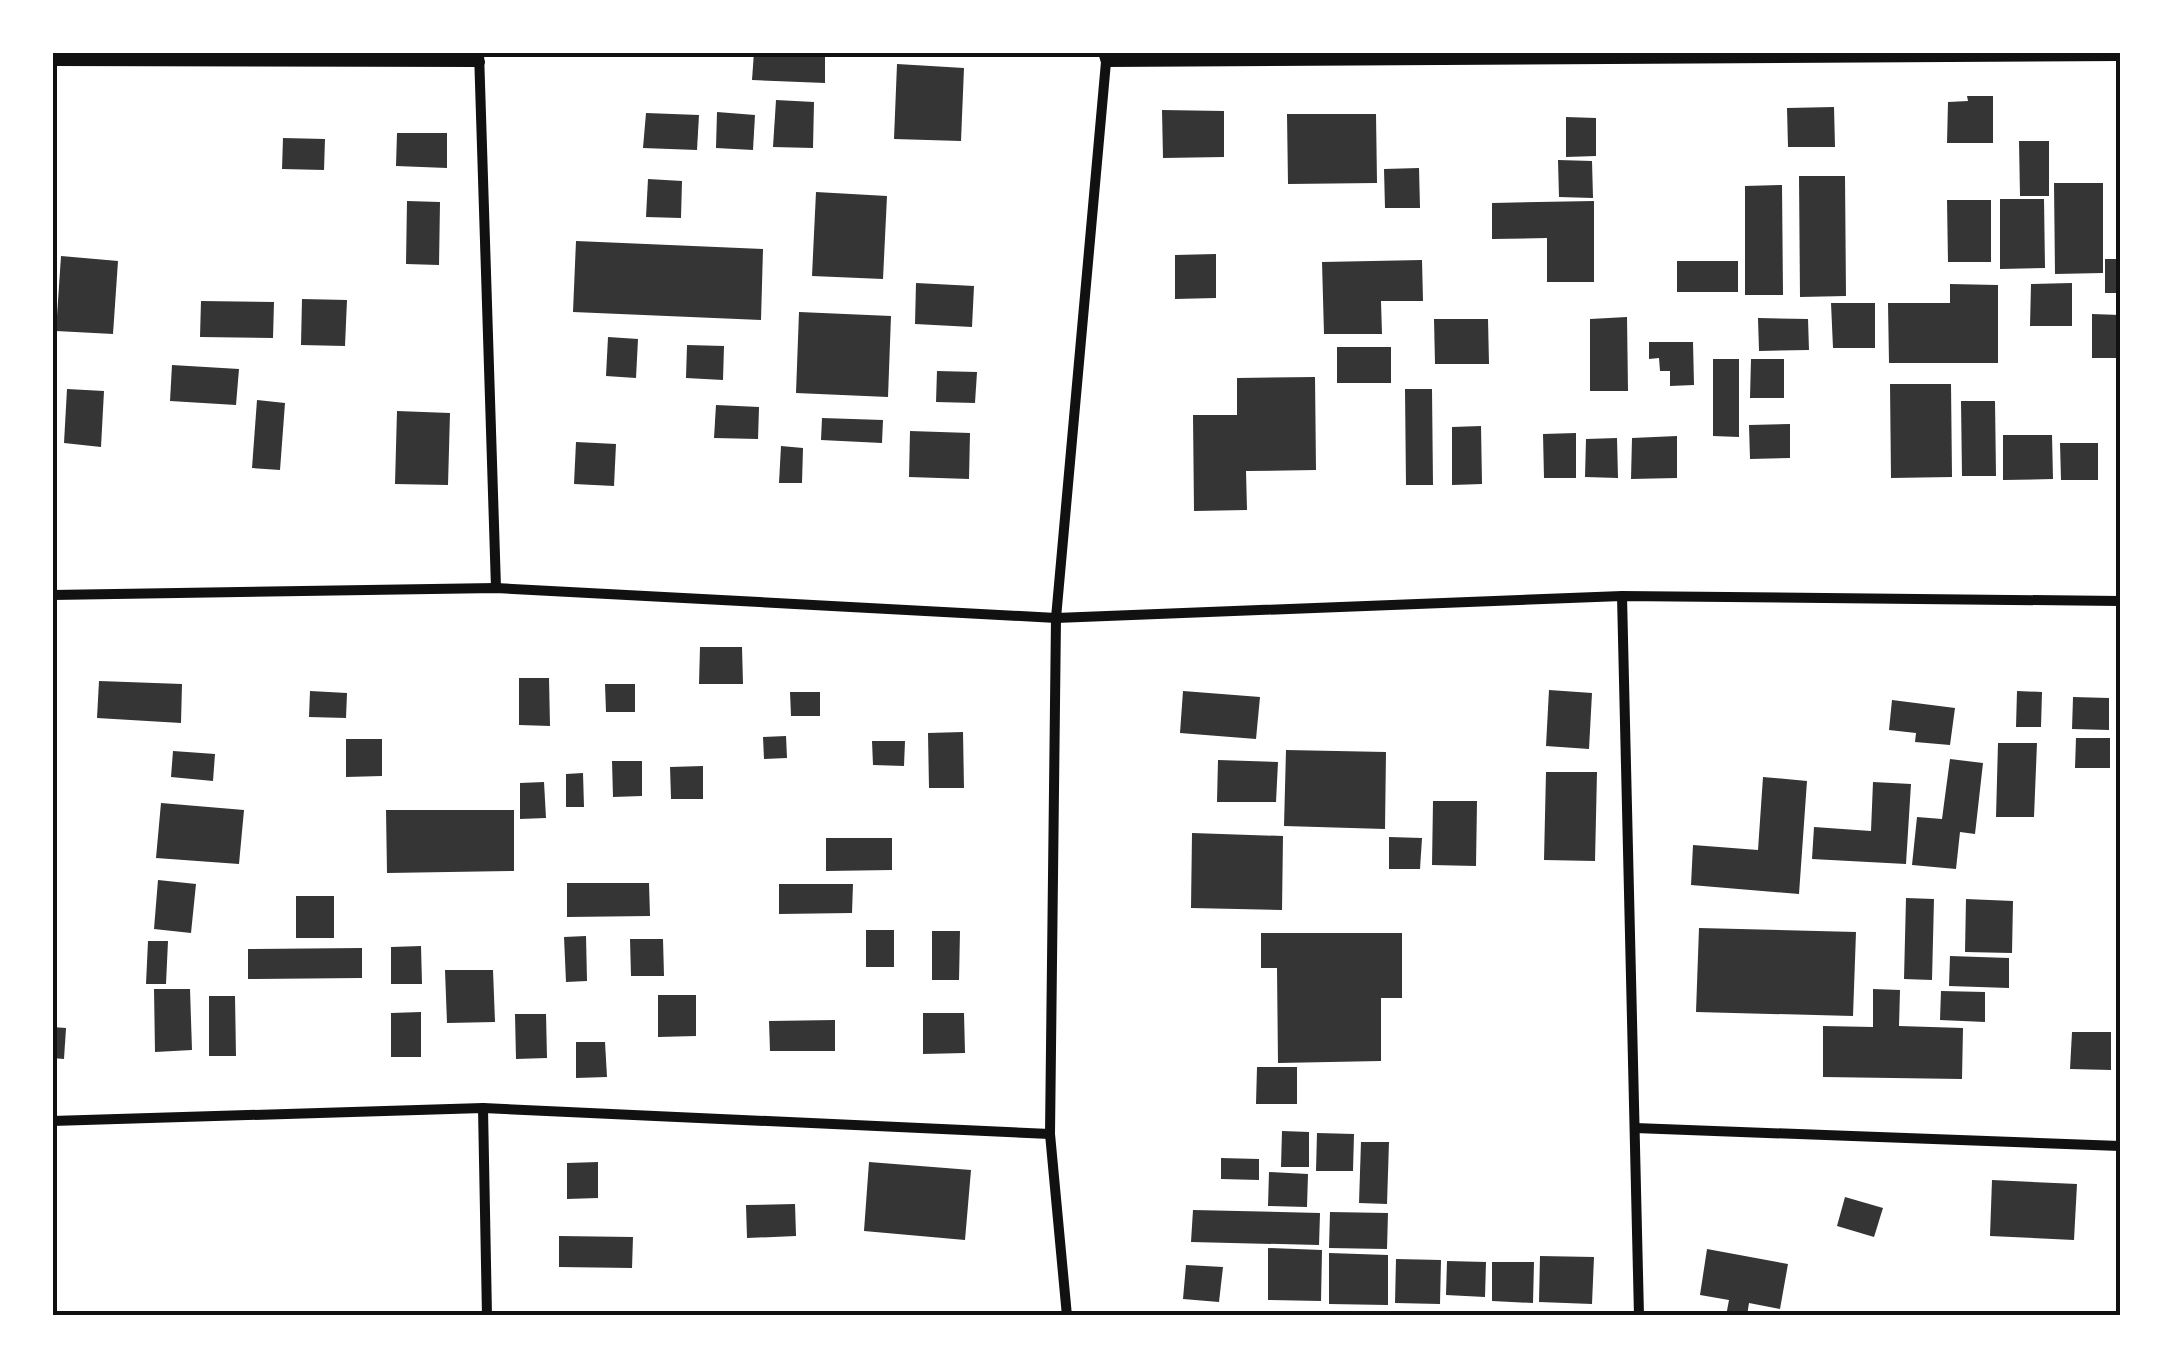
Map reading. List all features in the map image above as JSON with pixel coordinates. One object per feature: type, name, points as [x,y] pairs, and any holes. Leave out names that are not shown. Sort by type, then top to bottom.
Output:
[{"type":"street","points":[[1067,1316],[1050,1134],[1056,618],[1104,57],[2120,56]]},
{"type":"street","points":[[52,62],[480,58],[496,588]]},
{"type":"street","points":[[52,595],[496,588],[1056,618],[1622,596],[2120,601]]},
{"type":"street","points":[[1622,596],[1639,1316]]},
{"type":"street","points":[[52,1121],[483,1108],[1050,1134]]},
{"type":"street","points":[[483,1108],[487,1316]]},
{"type":"street","points":[[1635,1128],[2120,1146]]},
{"type":"building","points":[[754,52],[825,52],[825,83],[752,80]]},
{"type":"building","points":[[897,64],[964,68],[961,141],[894,139]]},
{"type":"building","points":[[1967,96],[1993,96],[1993,143],[1947,143],[1948,102],[1968,101]]},
{"type":"building","points":[[776,100],[814,102],[813,148],[773,147]]},
{"type":"building","points":[[1834,107],[1835,147],[1788,147],[1787,108]]},
{"type":"building","points":[[1162,110],[1224,111],[1224,157],[1163,158]]},
{"type":"building","points":[[717,112],[755,115],[753,150],[716,148]]},
{"type":"building","points":[[646,113],[699,115],[697,150],[643,148]]},
{"type":"building","points":[[1287,114],[1376,114],[1377,183],[1288,184]]},
{"type":"building","points":[[1566,117],[1596,118],[1596,156],[1566,157]]},
{"type":"building","points":[[397,133],[447,133],[447,168],[396,166]]},
{"type":"building","points":[[283,138],[325,139],[324,170],[282,169]]},
{"type":"building","points":[[2019,141],[2049,141],[2049,196],[2020,196]]},
{"type":"building","points":[[1558,160],[1592,161],[1593,198],[1559,197]]},
{"type":"building","points":[[1419,168],[1420,208],[1385,208],[1384,169]]},
{"type":"building","points":[[1799,176],[1845,176],[1846,296],[1800,297]]},
{"type":"building","points":[[648,179],[682,181],[681,218],[646,217]]},
{"type":"building","points":[[2054,183],[2103,183],[2103,273],[2055,274]]},
{"type":"building","points":[[1782,185],[1783,295],[1745,295],[1745,186]]},
{"type":"building","points":[[816,192],[887,196],[883,279],[812,276]]},
{"type":"building","points":[[2000,199],[2044,199],[2045,268],[2000,269]]},
{"type":"building","points":[[1947,200],[1991,200],[1991,262],[1948,262]]},
{"type":"building","points":[[407,201],[440,202],[439,265],[406,264]]},
{"type":"building","points":[[1594,201],[1594,282],[1547,282],[1547,238],[1492,239],[1492,203]]},
{"type":"building","points":[[576,241],[763,249],[761,320],[573,312]]},
{"type":"building","points":[[1216,254],[1216,298],[1175,299],[1175,255]]},
{"type":"building","points":[[61,256],[118,261],[113,334],[56,331]]},
{"type":"building","points":[[2105,259],[2120,259],[2120,293],[2105,293]]},
{"type":"building","points":[[1422,260],[1423,301],[1381,301],[1382,334],[1324,334],[1322,262]]},
{"type":"building","points":[[1677,261],[1738,261],[1738,292],[1677,292]]},
{"type":"building","points":[[916,283],[974,286],[972,327],[915,324]]},
{"type":"building","points":[[2072,283],[2072,326],[2030,326],[2031,284]]},
{"type":"building","points":[[1950,284],[1998,285],[1998,363],[1889,363],[1888,303],[1950,303]]},
{"type":"building","points":[[302,299],[347,300],[345,346],[301,345]]},
{"type":"building","points":[[201,301],[274,302],[273,338],[200,337]]},
{"type":"building","points":[[1831,303],[1875,303],[1875,348],[1833,348]]},
{"type":"building","points":[[799,312],[891,316],[888,397],[796,393]]},
{"type":"building","points":[[2092,314],[2120,315],[2120,358],[2092,358]]},
{"type":"building","points":[[1627,317],[1628,391],[1590,391],[1590,319]]},
{"type":"building","points":[[1758,318],[1808,319],[1809,350],[1759,351]]},
{"type":"building","points":[[1434,319],[1488,319],[1489,364],[1435,364]]},
{"type":"building","points":[[608,337],[638,339],[636,378],[606,376]]},
{"type":"building","points":[[1649,342],[1693,342],[1694,385],[1670,386],[1670,371],[1660,371],[1659,358],[1649,359]]},
{"type":"building","points":[[687,345],[724,346],[723,380],[686,378]]},
{"type":"building","points":[[1337,347],[1391,347],[1391,383],[1337,383]]},
{"type":"building","points":[[1713,359],[1739,359],[1739,437],[1713,436]]},
{"type":"building","points":[[1751,359],[1784,359],[1784,398],[1750,398]]},
{"type":"building","points":[[172,365],[239,369],[236,405],[170,401]]},
{"type":"building","points":[[937,371],[977,372],[975,403],[936,402]]},
{"type":"building","points":[[1315,377],[1316,470],[1246,471],[1247,510],[1194,511],[1193,415],[1237,415],[1237,378]]},
{"type":"building","points":[[1890,384],[1951,384],[1952,477],[1891,478]]},
{"type":"building","points":[[67,389],[104,391],[101,447],[64,443]]},
{"type":"building","points":[[1405,389],[1432,389],[1433,485],[1406,485]]},
{"type":"building","points":[[257,400],[285,403],[280,470],[252,468]]},
{"type":"building","points":[[1961,401],[1995,401],[1996,476],[1962,476]]},
{"type":"building","points":[[716,405],[759,407],[758,439],[714,438]]},
{"type":"building","points":[[397,411],[450,413],[448,485],[395,484]]},
{"type":"building","points":[[822,418],[883,420],[882,443],[821,440]]},
{"type":"building","points":[[1790,424],[1790,458],[1750,459],[1749,425]]},
{"type":"building","points":[[1481,426],[1482,484],[1452,485],[1452,427]]},
{"type":"building","points":[[910,431],[970,433],[969,479],[909,477]]},
{"type":"building","points":[[1576,433],[1576,478],[1544,478],[1543,434]]},
{"type":"building","points":[[2003,435],[2052,435],[2053,479],[2003,480]]},
{"type":"building","points":[[1677,436],[1677,478],[1631,479],[1632,438]]},
{"type":"building","points":[[1617,438],[1618,478],[1585,477],[1586,439]]},
{"type":"building","points":[[576,442],[616,444],[614,486],[574,484]]},
{"type":"building","points":[[2060,443],[2098,443],[2098,480],[2061,480]]},
{"type":"building","points":[[781,446],[803,448],[802,483],[779,483]]},
{"type":"building","points":[[700,647],[742,647],[743,684],[699,684]]},
{"type":"building","points":[[519,678],[549,678],[550,726],[519,725]]},
{"type":"building","points":[[99,681],[182,684],[181,723],[97,718]]},
{"type":"building","points":[[605,684],[635,684],[635,712],[606,712]]},
{"type":"building","points":[[1549,690],[1592,693],[1589,749],[1546,746]]},
{"type":"building","points":[[310,691],[347,693],[346,718],[309,717]]},
{"type":"building","points":[[1183,691],[1260,697],[1256,739],[1180,733]]},
{"type":"building","points":[[2017,691],[2042,692],[2041,727],[2016,727]]},
{"type":"building","points":[[790,692],[820,692],[820,716],[791,716]]},
{"type":"building","points":[[2073,697],[2109,698],[2109,730],[2072,729]]},
{"type":"building","points":[[1892,700],[1955,708],[1950,745],[1915,742],[1916,733],[1889,730]]},
{"type":"building","points":[[963,732],[964,788],[929,788],[928,733]]},
{"type":"building","points":[[786,736],[787,758],[764,759],[763,737]]},
{"type":"building","points":[[2076,738],[2110,738],[2110,768],[2075,768]]},
{"type":"building","points":[[346,739],[382,739],[382,776],[346,777]]},
{"type":"building","points":[[872,741],[905,741],[904,766],[873,765]]},
{"type":"building","points":[[1998,743],[2037,743],[2034,817],[1996,817]]},
{"type":"building","points":[[1286,750],[1386,752],[1385,829],[1284,826]]},
{"type":"building","points":[[173,751],[215,754],[213,781],[171,777]]},
{"type":"building","points":[[1950,759],[1983,763],[1975,834],[1960,832],[1956,869],[1912,865],[1917,817],[1942,819]]},
{"type":"building","points":[[1218,760],[1278,762],[1276,802],[1217,802]]},
{"type":"building","points":[[612,761],[642,761],[642,796],[613,797]]},
{"type":"building","points":[[703,766],[703,799],[671,799],[670,767]]},
{"type":"building","points":[[1546,772],[1597,772],[1595,861],[1544,860]]},
{"type":"building","points":[[583,773],[584,807],[566,807],[566,774]]},
{"type":"building","points":[[1763,777],[1807,781],[1799,894],[1691,885],[1693,845],[1758,850]]},
{"type":"building","points":[[544,782],[546,818],[520,819],[520,783]]},
{"type":"building","points":[[1873,782],[1911,784],[1906,864],[1812,859],[1814,827],[1871,831]]},
{"type":"building","points":[[1433,801],[1477,801],[1476,866],[1432,865]]},
{"type":"building","points":[[161,803],[244,810],[239,864],[156,858]]},
{"type":"building","points":[[386,810],[514,810],[514,871],[387,873]]},
{"type":"building","points":[[1192,833],[1283,836],[1282,910],[1191,908]]},
{"type":"building","points":[[1389,837],[1422,838],[1420,869],[1389,869]]},
{"type":"building","points":[[826,838],[892,838],[892,870],[826,871]]},
{"type":"building","points":[[158,880],[196,884],[191,933],[154,929]]},
{"type":"building","points":[[567,883],[649,883],[650,916],[567,917]]},
{"type":"building","points":[[779,884],[853,884],[852,913],[779,914]]},
{"type":"building","points":[[296,896],[334,896],[334,938],[296,938]]},
{"type":"building","points":[[1906,898],[1934,899],[1932,980],[1904,979]]},
{"type":"building","points":[[1966,899],[2013,901],[2012,953],[1965,952]]},
{"type":"building","points":[[1699,928],[1856,932],[1853,1016],[1696,1012]]},
{"type":"building","points":[[866,930],[894,930],[894,967],[866,967]]},
{"type":"building","points":[[932,931],[960,931],[959,980],[932,980]]},
{"type":"building","points":[[1261,933],[1402,933],[1402,998],[1381,998],[1381,1061],[1278,1063],[1277,968],[1261,968]]},
{"type":"building","points":[[586,936],[587,981],[566,982],[564,937]]},
{"type":"building","points":[[630,939],[663,939],[664,976],[631,976]]},
{"type":"building","points":[[148,941],[168,941],[166,984],[146,984]]},
{"type":"building","points":[[421,946],[422,984],[391,984],[391,947]]},
{"type":"building","points":[[362,948],[362,978],[248,979],[248,949]]},
{"type":"building","points":[[1950,956],[2009,958],[2009,988],[1949,986]]},
{"type":"building","points":[[445,970],[493,970],[495,1022],[447,1023]]},
{"type":"building","points":[[154,989],[190,989],[192,1050],[155,1052]]},
{"type":"building","points":[[1873,989],[1900,990],[1899,1026],[1963,1028],[1962,1079],[1823,1077],[1823,1026],[1873,1027]]},
{"type":"building","points":[[1941,991],[1985,992],[1985,1022],[1940,1020]]},
{"type":"building","points":[[658,995],[696,995],[696,1036],[658,1037]]},
{"type":"building","points":[[209,996],[235,996],[236,1056],[209,1056]]},
{"type":"building","points":[[421,1012],[421,1057],[391,1057],[391,1013]]},
{"type":"building","points":[[923,1013],[964,1013],[965,1053],[923,1054]]},
{"type":"building","points":[[515,1014],[546,1014],[547,1058],[516,1059]]},
{"type":"building","points":[[835,1020],[835,1051],[770,1051],[769,1021]]},
{"type":"building","points":[[52,1027],[66,1028],[64,1059],[52,1058]]},
{"type":"building","points":[[2072,1032],[2111,1032],[2111,1070],[2070,1069]]},
{"type":"building","points":[[576,1042],[605,1042],[607,1077],[576,1078]]},
{"type":"building","points":[[1257,1067],[1297,1067],[1297,1104],[1256,1104]]},
{"type":"building","points":[[1282,1131],[1309,1132],[1309,1167],[1281,1167]]},
{"type":"building","points":[[1317,1133],[1354,1134],[1353,1171],[1316,1171]]},
{"type":"building","points":[[1361,1142],[1389,1142],[1387,1204],[1359,1203]]},
{"type":"building","points":[[1221,1158],[1259,1159],[1259,1180],[1221,1179]]},
{"type":"building","points":[[598,1162],[598,1198],[567,1199],[567,1163]]},
{"type":"building","points":[[869,1162],[971,1170],[965,1240],[864,1231]]},
{"type":"building","points":[[1269,1172],[1308,1174],[1307,1207],[1268,1206]]},
{"type":"building","points":[[1992,1180],[2077,1184],[2074,1240],[1990,1236]]},
{"type":"building","points":[[1845,1197],[1883,1208],[1874,1237],[1837,1226]]},
{"type":"building","points":[[795,1204],[796,1236],[747,1238],[746,1205]]},
{"type":"building","points":[[1193,1210],[1320,1213],[1319,1245],[1191,1242]]},
{"type":"building","points":[[1330,1212],[1388,1213],[1387,1249],[1329,1248]]},
{"type":"building","points":[[559,1236],[633,1237],[632,1268],[559,1267]]},
{"type":"building","points":[[1268,1248],[1322,1250],[1321,1301],[1268,1300]]},
{"type":"building","points":[[1707,1249],[1788,1264],[1780,1309],[1749,1303],[1747,1316],[1726,1316],[1729,1300],[1700,1295]]},
{"type":"building","points":[[1329,1253],[1388,1255],[1388,1305],[1329,1304]]},
{"type":"building","points":[[1540,1256],[1594,1257],[1592,1304],[1539,1302]]},
{"type":"building","points":[[1396,1259],[1441,1260],[1440,1304],[1395,1303]]},
{"type":"building","points":[[1447,1261],[1486,1262],[1485,1297],[1446,1295]]},
{"type":"building","points":[[1492,1262],[1534,1262],[1533,1303],[1492,1301]]},
{"type":"building","points":[[1186,1265],[1223,1267],[1219,1302],[1183,1299]]}]
